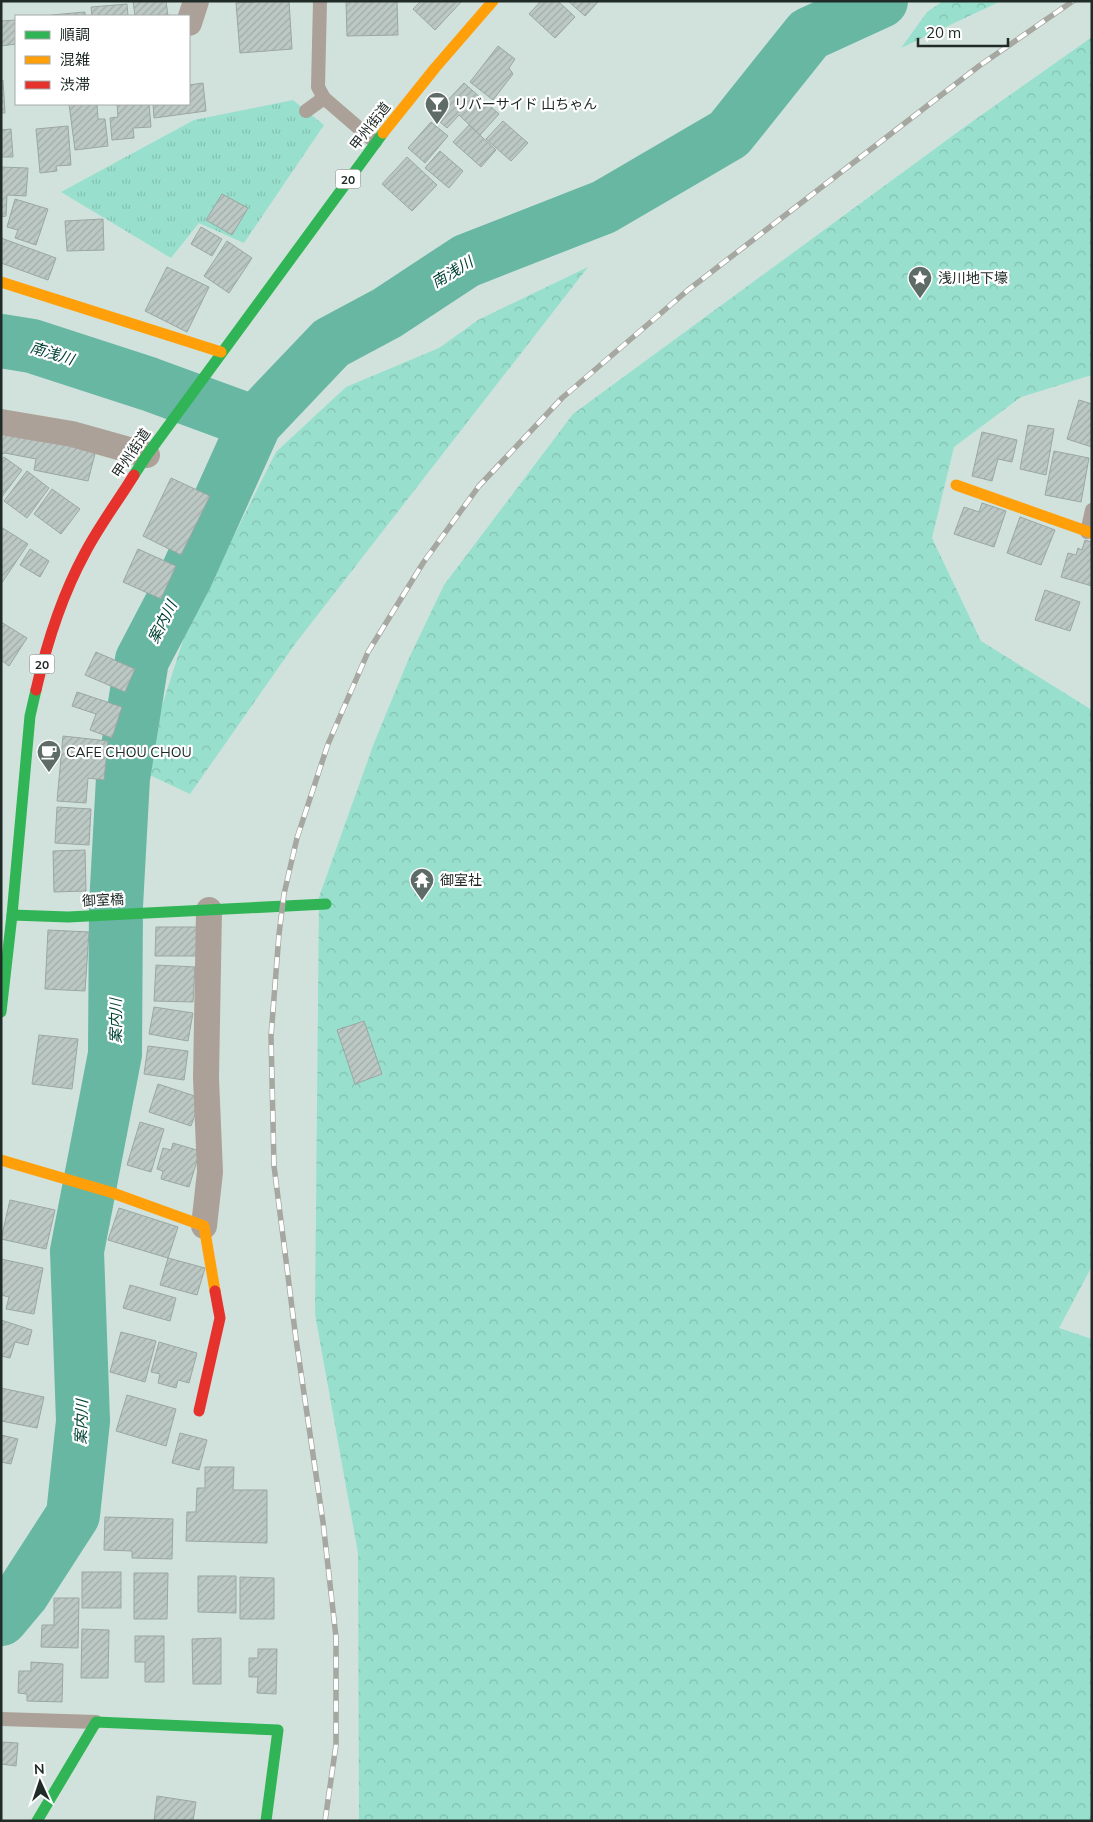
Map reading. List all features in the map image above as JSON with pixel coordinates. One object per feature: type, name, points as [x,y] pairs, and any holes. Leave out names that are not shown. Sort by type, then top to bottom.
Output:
[{"type":"main road","name":"甲州街道","points":[[1,1012],[30,716],[45,651],[58,611],[86,553],[152,448],[375,142],[493,1]]},
{"type":"main road","points":[[1,282],[222,352]]},
{"type":"main road","points":[[956,485],[1089,532]]},
{"type":"main road","name":"御室橋","points":[[12,915],[68,917],[326,904]]},
{"type":"main road","points":[[1,1160],[110,1192],[204,1226],[220,1318],[199,1410]]},
{"type":"main road","points":[[37,1821],[96,1722],[278,1730],[266,1821]]},
{"type":"street","points":[[190,20],[196,1]]},
{"type":"street","points":[[1,422],[152,448]]},
{"type":"street","points":[[204,1226],[210,1172],[206,1078],[209,910]]},
{"type":"lane","points":[[320,1],[318,86],[324,98],[375,142]]},
{"type":"lane","points":[[306,111],[324,98]]},
{"type":"lane","points":[[1089,532],[1092,510]]},
{"type":"lane","points":[[1,1718],[96,1722]]},
{"type":"green space","points":[[943,1],[1001,1],[901,48],[927,12]]},
{"type":"green space","points":[[1092,37],[1092,375],[1021,397],[954,447],[932,538],[981,641],[1092,710],[1092,1266],[1059,1328],[1092,1339],[1092,1821],[359,1821],[358,1553],[315,1314],[319,897],[374,743],[409,658],[444,585],[573,414],[966,126]]},
{"type":"green space","points":[[293,100],[324,125],[244,243],[199,223],[171,258],[61,192],[194,120]]},
{"type":"green space","points":[[588,267],[295,644],[190,794],[141,771],[186,631],[276,452],[346,387],[439,348],[478,320]]},
{"type":"building","points":[[133,1],[166,1],[168,15],[135,15]]},
{"type":"building","points":[[289,1],[292,49],[240,53],[236,3]]},
{"type":"building","points":[[346,1],[397,1],[398,35],[347,36]]},
{"type":"building","points":[[421,1],[462,1],[435,30],[413,9]]},
{"type":"building","points":[[541,1],[558,1],[575,17],[555,38],[529,14]]},
{"type":"building","points":[[568,1],[599,1],[585,16]]},
{"type":"building","points":[[127,4],[128,15],[92,15],[91,7]]},
{"type":"building","points":[[85,12],[85,15],[51,15]]},
{"type":"building","points":[[15,20],[15,44],[1,46],[1,21]]},
{"type":"building","points":[[498,46],[515,59],[509,68],[513,74],[493,100],[470,82]]},
{"type":"building","points":[[1,80],[3,80],[5,113],[1,113]]},
{"type":"building","points":[[203,83],[206,111],[154,118],[153,105],[190,105],[190,85]]},
{"type":"building","points":[[464,83],[499,114],[480,135],[459,115],[447,128],[433,116]]},
{"type":"building","points":[[69,105],[97,105],[98,119],[105,119],[108,146],[75,150]]},
{"type":"building","points":[[117,105],[149,105],[151,127],[133,128],[134,138],[112,140],[110,118],[118,117]]},
{"type":"building","points":[[503,121],[528,143],[511,161],[486,139]]},
{"type":"building","points":[[431,122],[448,136],[425,163],[408,148]]},
{"type":"building","points":[[469,125],[496,150],[481,167],[453,142]]},
{"type":"building","points":[[68,126],[71,165],[56,166],[57,171],[40,173],[36,129]]},
{"type":"building","points":[[11,129],[13,157],[1,157],[1,130]]},
{"type":"building","points":[[440,151],[463,171],[449,188],[425,168]]},
{"type":"building","points":[[407,157],[437,185],[412,211],[382,184]]},
{"type":"building","points":[[1,167],[28,168],[26,196],[7,195],[6,216],[1,217]]},
{"type":"building","points":[[222,194],[248,208],[232,235],[206,220]]},
{"type":"building","points":[[15,199],[48,209],[36,245],[15,238],[18,230],[7,227]]},
{"type":"building","points":[[103,219],[104,250],[67,251],[65,221]]},
{"type":"building","points":[[201,227],[222,239],[212,256],[191,244]]},
{"type":"building","points":[[1,238],[56,258],[48,280],[1,263]]},
{"type":"building","points":[[227,241],[252,258],[229,293],[204,276]]},
{"type":"building","points":[[167,267],[209,287],[187,332],[145,311]]},
{"type":"building","points":[[1079,400],[1092,404],[1092,447],[1067,439]]},
{"type":"building","points":[[1028,425],[1054,429],[1046,475],[1020,469]]},
{"type":"building","points":[[1,430],[97,446],[88,481],[34,470],[36,459],[5,453],[1,454]]},
{"type":"building","points":[[982,432],[1017,440],[1012,462],[998,459],[992,481],[972,476]]},
{"type":"building","points":[[1054,451],[1089,458],[1081,502],[1045,495]]},
{"type":"building","points":[[4,457],[22,470],[1,498],[1,460]]},
{"type":"building","points":[[27,471],[49,488],[27,518],[4,501]]},
{"type":"building","points":[[171,478],[210,496],[181,555],[143,536]]},
{"type":"building","points":[[52,489],[80,509],[61,534],[34,514]]},
{"type":"building","points":[[982,503],[1006,511],[994,547],[954,534],[964,507],[979,512]]},
{"type":"building","points":[[1020,517],[1055,530],[1041,565],[1007,553]]},
{"type":"building","points":[[1,527],[28,544],[1,584]]},
{"type":"building","points":[[1085,540],[1092,542],[1092,586],[1061,577],[1068,553],[1076,555],[1078,548],[1082,550]]},
{"type":"building","points":[[30,549],[49,561],[40,577],[20,565]]},
{"type":"building","points":[[138,549],[176,566],[161,599],[123,582]]},
{"type":"building","points":[[1045,590],[1080,602],[1070,631],[1035,620]]},
{"type":"building","points":[[1,622],[27,638],[9,666],[1,660]]},
{"type":"building","points":[[96,652],[135,669],[125,692],[85,675]]},
{"type":"building","points":[[77,692],[122,707],[112,738],[90,730],[96,714],[72,706]]},
{"type":"building","points":[[63,736],[108,741],[104,780],[88,778],[86,803],[57,801]]},
{"type":"building","points":[[57,807],[91,809],[89,845],[55,843]]},
{"type":"building","points":[[85,850],[86,891],[54,892],[53,851]]},
{"type":"building","points":[[156,927],[201,927],[200,956],[155,956]]},
{"type":"building","points":[[48,930],[89,932],[85,991],[45,989]]},
{"type":"building","points":[[156,965],[195,967],[193,1002],[154,1001]]},
{"type":"building","points":[[154,1007],[193,1013],[188,1041],[149,1034]]},
{"type":"building","points":[[364,1021],[382,1074],[355,1084],[337,1030]]},
{"type":"building","points":[[39,1035],[78,1039],[72,1089],[32,1084]]},
{"type":"building","points":[[148,1046],[188,1051],[184,1080],[144,1074]]},
{"type":"building","points":[[158,1084],[201,1098],[191,1126],[149,1112]]},
{"type":"building","points":[[140,1122],[164,1129],[151,1172],[127,1165]]},
{"type":"building","points":[[173,1143],[200,1151],[189,1187],[161,1179],[163,1171],[157,1169],[163,1148],[171,1150]]},
{"type":"building","points":[[10,1200],[55,1210],[46,1249],[1,1239]]},
{"type":"building","points":[[119,1208],[178,1227],[168,1258],[108,1240]]},
{"type":"building","points":[[168,1258],[205,1268],[197,1295],[160,1285]]},
{"type":"building","points":[[1,1259],[43,1268],[34,1314],[6,1309],[9,1297],[1,1295]]},
{"type":"building","points":[[130,1285],[176,1298],[170,1321],[123,1308]]},
{"type":"building","points":[[1,1320],[32,1330],[28,1345],[15,1342],[10,1358],[1,1356]]},
{"type":"building","points":[[121,1332],[156,1341],[145,1382],[110,1372]]},
{"type":"building","points":[[159,1342],[197,1353],[189,1383],[178,1380],[176,1388],[158,1383],[160,1374],[151,1372]]},
{"type":"building","points":[[1,1388],[44,1397],[37,1428],[1,1421]]},
{"type":"building","points":[[127,1395],[176,1409],[166,1446],[116,1431]]},
{"type":"building","points":[[180,1433],[207,1440],[199,1470],[172,1463]]},
{"type":"building","points":[[1,1435],[18,1439],[11,1464],[1,1462]]},
{"type":"building","points":[[205,1467],[234,1467],[233,1490],[267,1490],[267,1543],[186,1541],[187,1512],[196,1512],[197,1488],[205,1488]]},
{"type":"building","points":[[105,1517],[173,1519],[172,1559],[132,1558],[132,1551],[104,1550]]},
{"type":"building","points":[[82,1572],[121,1572],[121,1608],[82,1608]]},
{"type":"building","points":[[134,1573],[168,1573],[167,1619],[134,1619]]},
{"type":"building","points":[[198,1576],[236,1576],[236,1613],[198,1612]]},
{"type":"building","points":[[240,1577],[274,1578],[274,1619],[240,1619]]},
{"type":"building","points":[[54,1598],[79,1598],[78,1648],[41,1647],[42,1625],[54,1625]]},
{"type":"building","points":[[82,1629],[109,1630],[108,1678],[81,1678]]},
{"type":"building","points":[[135,1636],[164,1636],[164,1682],[145,1682],[145,1662],[135,1662]]},
{"type":"building","points":[[221,1638],[221,1684],[193,1684],[192,1639]]},
{"type":"building","points":[[258,1649],[277,1649],[276,1694],[257,1693],[258,1677],[249,1677],[249,1658],[258,1658]]},
{"type":"building","points":[[31,1662],[63,1664],[62,1702],[27,1701],[27,1694],[18,1693],[19,1671],[31,1671]]},
{"type":"building","points":[[1,1742],[18,1743],[16,1766],[1,1764]]},
{"type":"building","points":[[157,1796],[196,1802],[193,1821],[154,1821]]},
{"type":"waterway","name":"案内川","points":[[1,1619],[22,1594],[73,1515],[83,1421],[77,1251],[115,1054],[116,906],[123,778],[142,660],[186,576],[255,423],[331,343],[387,313],[466,261],[604,207],[729,134],[809,34],[881,1]]},
{"type":"waterway","name":"南浅川","points":[[1,341],[32,346],[149,384],[255,423]]},
{"type":"railway","points":[[325,1821],[336,1745],[336,1637],[323,1522],[296,1339],[274,1166],[271,1036],[284,894],[297,838],[328,744],[368,652],[423,563],[479,486],[562,398],[688,290],[979,66],[1073,1]]},
{"type":"traffic: fast","points":[[134,475],[383,133]]},
{"type":"traffic: fast","points":[[1,1012],[30,716],[36,690]]},
{"type":"traffic: fast","points":[[12,915],[68,917],[326,904]]},
{"type":"traffic: fast","points":[[37,1821],[96,1722],[278,1730],[266,1821]]},
{"type":"traffic: slow","points":[[383,133],[435,68],[493,1]]},
{"type":"traffic: slow","points":[[1,282],[221,352]]},
{"type":"traffic: slow","points":[[956,485],[1092,533]]},
{"type":"traffic: slow","points":[[1,1160],[110,1192],[204,1226],[215,1291]]},
{"type":"traffic: jam","points":[[36,690],[50,637],[76,570],[102,523],[134,475]]},
{"type":"traffic: jam","points":[[199,1411],[220,1318],[215,1291]]},
{"type":"place","name":"リバーサイド 山ちゃん","points":[[437,125]]},
{"type":"place","name":"浅川地下壕","points":[[920,299]]},
{"type":"place","name":"CAFE CHOU CHOU","points":[[49,773]]},
{"type":"place","name":"御室社","points":[[422,901]]}]
